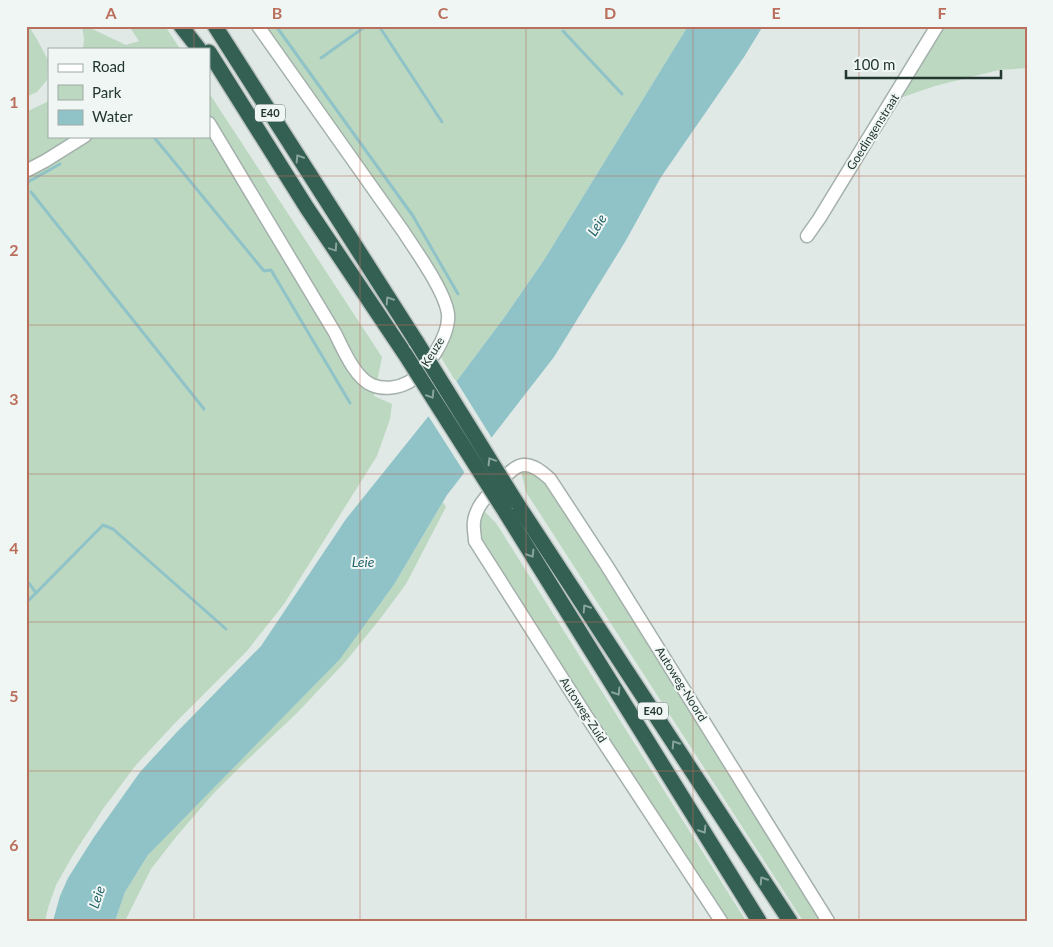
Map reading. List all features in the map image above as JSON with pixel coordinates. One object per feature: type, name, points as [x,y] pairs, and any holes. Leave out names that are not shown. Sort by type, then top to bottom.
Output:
[{"type":"highway","points":[[182,26],[198,48]]},
{"type":"highway","points":[[192,26],[205,48]]},
{"type":"highway","name":"E40","points":[[215,26],[416,341],[516,502],[790,921]]},
{"type":"highway","name":"E40","points":[[210,54],[307,208],[506,513],[759,921]]},
{"type":"highway","points":[[210,63],[246,110]]},
{"type":"street","name":"Keuze","points":[[210,125],[358,372],[371,385],[388,389],[408,382],[424,368],[444,336],[448,315],[444,301],[419,255],[403,231],[258,26]]},
{"type":"street","name":"Goedingenstraat","points":[[807,236],[937,26]]},
{"type":"street","points":[[26,171],[82,138]]},
{"type":"street","name":"Autoweg-Zuid","points":[[519,466],[505,477],[478,508],[473,522],[475,541],[587,717],[721,921]]},
{"type":"street","name":"Autoweg-Noord","points":[[519,466],[533,467],[542,471],[550,478],[607,566],[828,921]]},
{"type":"green space","points":[[26,26],[29,26],[48,60],[47,80],[37,92],[26,97]]},
{"type":"green space","points":[[82,26],[86,26],[126,45],[139,41],[129,26],[165,26],[179,48],[83,48]]},
{"type":"green space","points":[[265,26],[688,26],[544,260],[456,382],[439,354],[452,318]]},
{"type":"green space","points":[[942,26],[1027,26],[1027,68],[999,70],[935,86],[900,98]]},
{"type":"green space","points":[[210,95],[382,357],[374,396],[392,404],[390,419],[377,456],[284,604],[247,651],[136,765],[103,809],[73,855],[56,885],[45,921],[26,921],[26,112],[48,101],[48,138],[210,138]]},
{"type":"green space","points":[[521,471],[532,472],[546,482],[603,569],[822,921],[803,921],[526,492]]},
{"type":"green space","points":[[443,502],[446,507],[406,584],[380,619],[346,661],[297,713],[212,795],[151,869],[125,921],[115,921],[125,892],[148,855],[395,583]]},
{"type":"green space","points":[[483,510],[496,523],[746,921],[726,921],[591,715],[480,540],[478,523]]},
{"type":"water","name":"Leie","points":[[688,26],[763,26],[744,57],[661,177],[625,242],[554,357],[447,495],[395,583],[340,659],[148,855],[125,892],[115,921],[53,921],[60,896],[68,878],[94,837],[140,772],[261,646],[346,519],[456,382],[506,315],[544,260]]},
{"type":"pier","points":[[455,379],[493,440],[466,475],[427,414]]},
{"type":"waterway","points":[[276,26],[413,216],[458,294]]},
{"type":"waterway","points":[[321,58],[366,26]]},
{"type":"waterway","points":[[379,26],[442,122]]},
{"type":"waterway","points":[[563,31],[622,94]]},
{"type":"waterway","points":[[155,138],[264,271],[271,270],[350,403]]},
{"type":"waterway","points":[[26,183],[60,164]]},
{"type":"waterway","points":[[31,192],[204,409]]},
{"type":"waterway","points":[[36,593],[103,525],[113,529],[226,629]]},
{"type":"waterway","points":[[26,579],[36,593],[26,603]]}]
